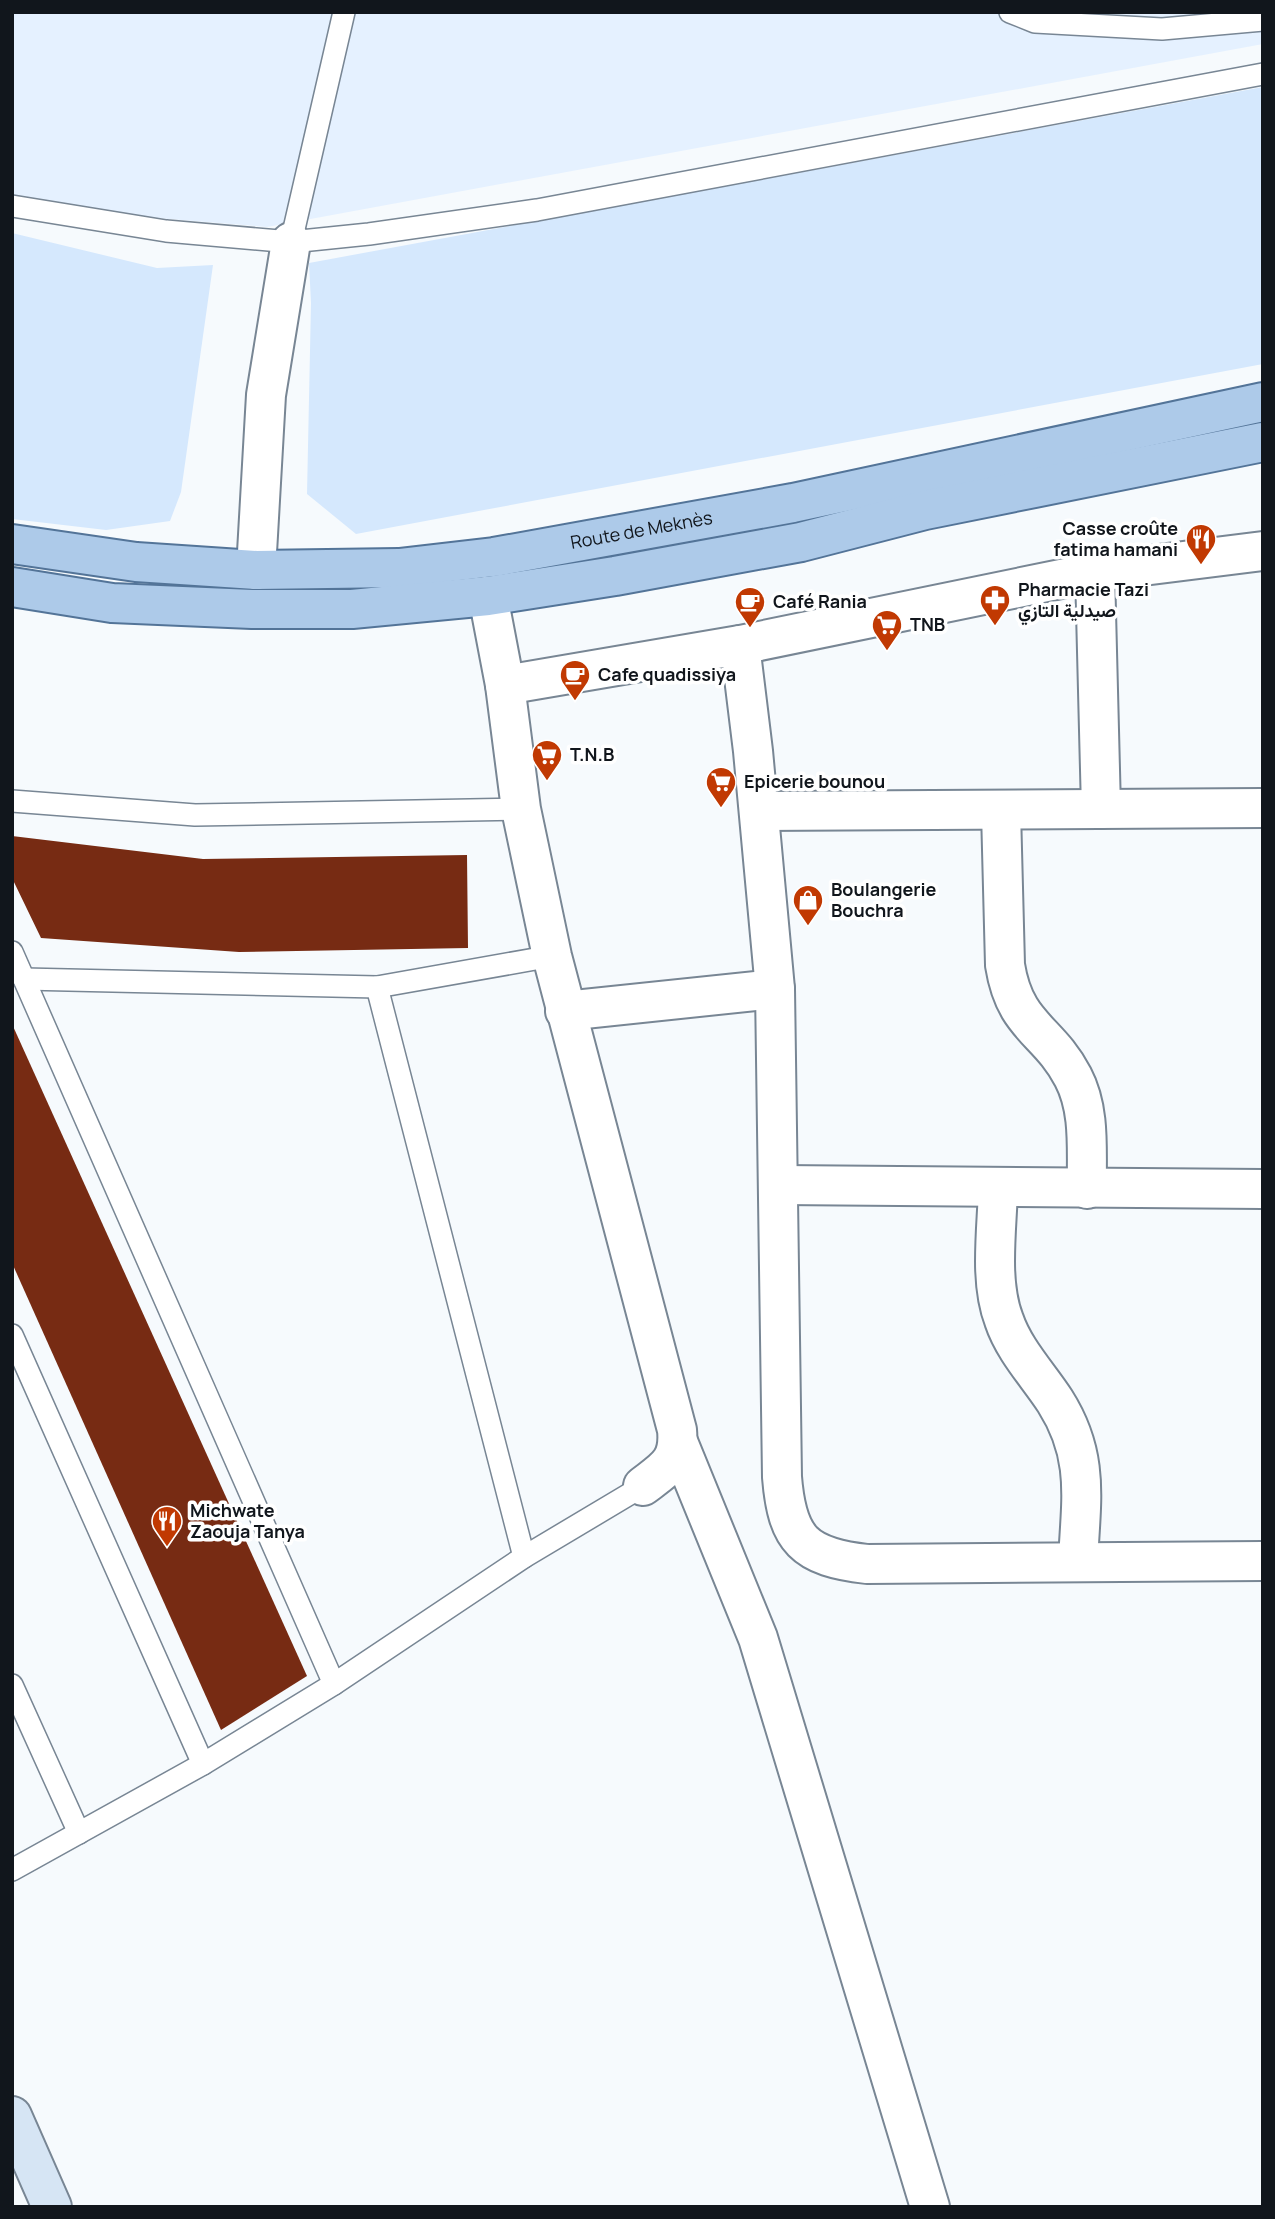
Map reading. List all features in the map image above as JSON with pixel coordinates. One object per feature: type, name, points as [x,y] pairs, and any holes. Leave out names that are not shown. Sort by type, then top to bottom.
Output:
[{"type":"main road","name":"Route de Meknès","points":[[12,544],[136,562],[256,570],[400,568],[520,553],[793,503],[1263,402]]},
{"type":"main road","points":[[12,587],[112,603],[252,609],[352,609],[488,596],[801,542],[925,510],[1263,442]]},
{"type":"main road","points":[[12,2116],[52,2207]]},
{"type":"street","points":[[256,570],[266,395],[291,242]]},
{"type":"street","points":[[505,685],[740,645],[1095,572],[1263,551]]},
{"type":"street","points":[[1095,572],[1101,809]]},
{"type":"street","points":[[488,596],[505,685],[521,809],[552,956],[678,1442],[758,1638],[930,2207]]},
{"type":"street","points":[[740,645],[775,989],[780,1185],[782,1477],[787,1517],[793,1532],[818,1554],[836,1561],[867,1564],[1263,1561]]},
{"type":"street","points":[[759,811],[1263,808]]},
{"type":"street","points":[[1001,811],[1005,965],[1008,986],[1013,1003],[1056,1053],[1080,1093],[1086,1130],[1087,1189]]},
{"type":"street","points":[[565,1011],[775,989]]},
{"type":"street","points":[[780,1185],[1263,1189]]},
{"type":"street","points":[[998,1188],[996,1286],[1004,1322],[1056,1402],[1078,1447],[1081,1496],[1078,1561]]},
{"type":"street","points":[[643,1486],[671,1463],[677,1454],[678,1442]]},
{"type":"lane","points":[[291,242],[344,12]]},
{"type":"lane","points":[[1010,12],[1035,22],[1162,30],[1263,20]]},
{"type":"lane","points":[[12,206],[166,231],[291,242],[537,210],[1263,74]]},
{"type":"lane","points":[[12,801],[195,815],[521,809]]},
{"type":"lane","points":[[12,952],[334,1684]]},
{"type":"lane","points":[[24,979],[377,987],[552,956]]},
{"type":"lane","points":[[377,987],[524,1557]]},
{"type":"lane","points":[[12,1335],[203,1764]]},
{"type":"lane","points":[[12,1870],[203,1764],[334,1684],[524,1557],[643,1486]]},
{"type":"lane","points":[[12,1685],[79,1832]]},
{"type":"shaded area","points":[[12,12],[1263,12],[1263,44],[267,227],[32,208],[12,201]]},
{"type":"shaded area","points":[[1263,87],[1263,364],[356,534],[307,494],[311,303],[309,263]]},
{"type":"shaded area","points":[[12,233],[157,268],[213,265],[181,492],[170,521],[106,530],[12,519]]},
{"type":"building","points":[[12,836],[203,859],[467,855],[468,948],[239,952],[41,938],[12,878]]},
{"type":"building","points":[[12,1024],[307,1676],[221,1730],[12,1263]]},
{"type":"place","name":"Casse croûte fatima hamani","points":[[1201,566]]},
{"type":"place","name":"Pharmacie Tazi صيدلية التازي","points":[[995,627]]},
{"type":"place","name":"Café Rania","points":[[750,629]]},
{"type":"place","name":"TNB","points":[[887,652]]},
{"type":"place","name":"Cafe quadissiya","points":[[575,702]]},
{"type":"place","name":"T.N.B","points":[[547,782]]},
{"type":"place","name":"Epicerie bounou","points":[[721,809]]},
{"type":"place","name":"Boulangerie Bouchra","points":[[808,927]]},
{"type":"place","name":"Michwate Zaouja Tanya","points":[[167,1548]]}]
